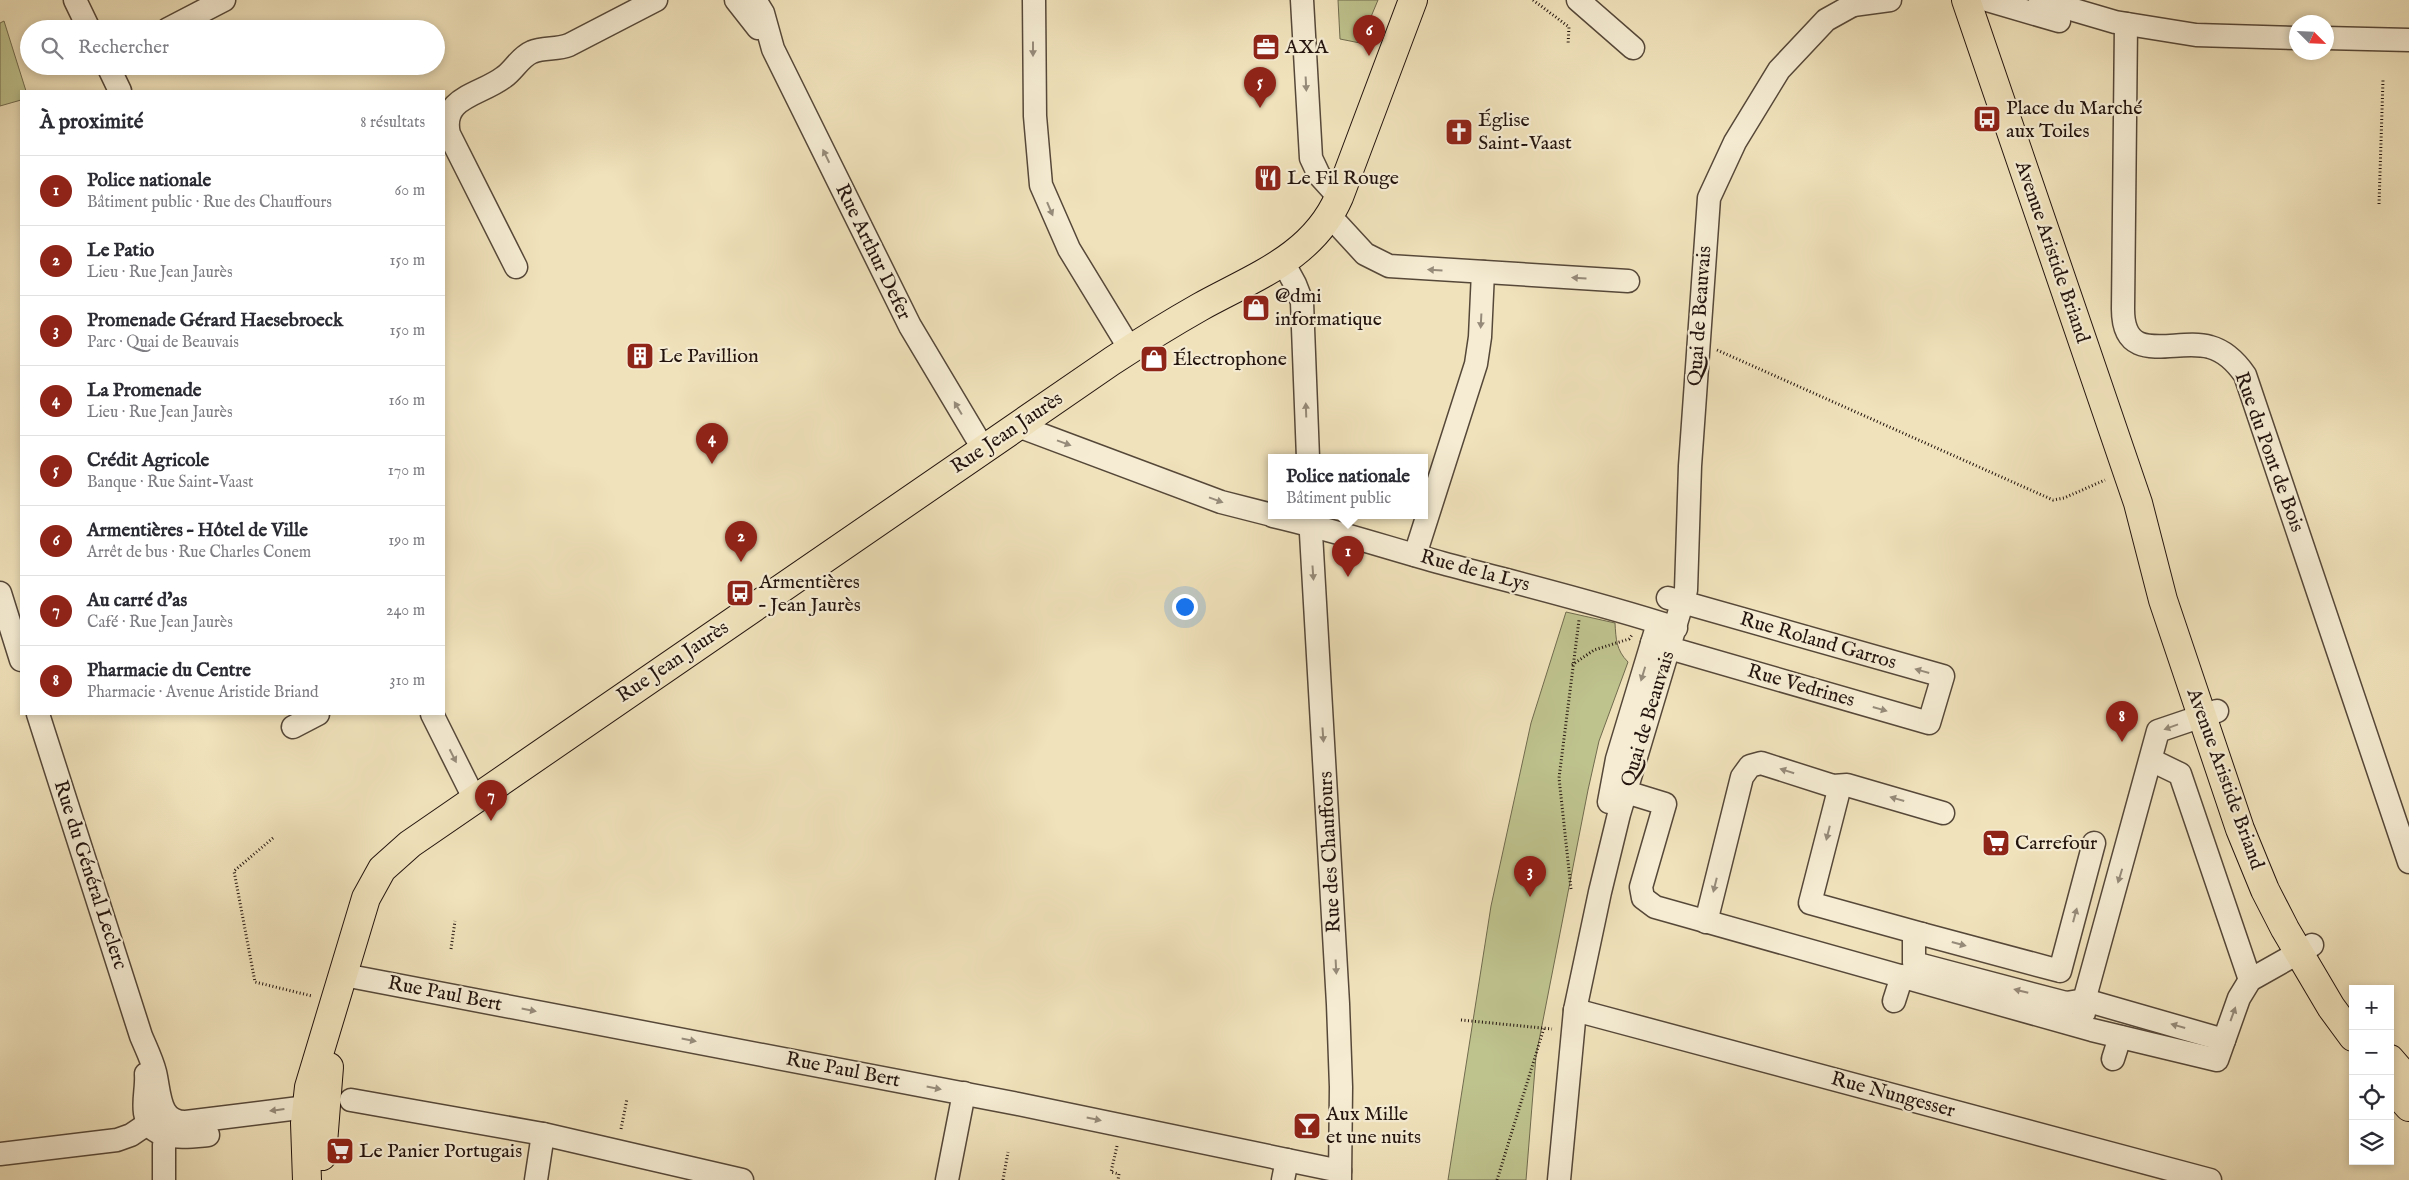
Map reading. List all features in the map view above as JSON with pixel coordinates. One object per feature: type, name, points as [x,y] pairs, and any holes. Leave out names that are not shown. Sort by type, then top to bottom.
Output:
[{"type":"main road","name":"Rue Jean Jaurès","points":[[323,1111],[332,988],[366,898],[382,869],[396,854],[474,798],[1130,350],[1179,319],[1283,262],[1312,240],[1335,207],[1413,0]]},
{"type":"main road","name":"Avenue Aristide Briand","points":[[1966,0],[2138,504],[2177,594],[2209,713],[2262,839],[2300,922],[2305,949],[2331,1007],[2349,1032]]},
{"type":"main road","name":"Avenue Aristide Briand","points":[[2305,949],[2349,1003]]},
{"type":"main road","points":[[2394,1064],[2409,1081]]},
{"type":"main road","points":[[2394,1090],[2409,1107]]},
{"type":"main road","points":[[307,1180],[323,1111]]},
{"type":"main road","points":[[320,1180],[323,1111]]},
{"type":"street","points":[[75,0],[85,20]]},
{"type":"street","points":[[185,20],[224,0]]},
{"type":"street","points":[[516,267],[449,134],[447,120],[449,113],[456,104],[506,76],[525,55],[533,51],[554,50],[569,45],[656,0]]},
{"type":"street","name":"Rue Arthur Defer","points":[[736,0],[772,49],[910,326],[984,450]]},
{"type":"street","name":"Rue Arthur Defer","points":[[755,0],[763,13],[772,49]]},
{"type":"street","points":[[1034,0],[1034,106],[1041,185],[1069,249],[1130,350]]},
{"type":"street","points":[[1302,0],[1311,158],[1335,207],[1365,254],[1379,263],[1400,268],[1628,281]]},
{"type":"street","points":[[1578,0],[1633,48]]},
{"type":"street","points":[[1857,2],[1890,0]]},
{"type":"street","points":[[1987,0],[2101,16]]},
{"type":"street","points":[[2040,0],[2101,16],[2126,30],[2196,35],[2289,38]]},
{"type":"street","name":"Quai de Beauvais","points":[[1559,1180],[1575,1010],[1600,892],[1618,790],[1660,632],[1687,578],[1686,545],[1707,206],[1712,188],[1726,160],[1771,81],[1819,26],[1833,15],[1857,2]]},
{"type":"street","name":"Rue du Pont de Bois","points":[[2126,30],[2123,300],[2125,326],[2132,339],[2144,346],[2195,345],[2210,347],[2228,355],[2245,375],[2409,862]]},
{"type":"street","points":[[2334,38],[2409,40]]},
{"type":"street","points":[[112,75],[120,90]]},
{"type":"street","points":[[1283,262],[1302,302],[1308,454]]},
{"type":"street","points":[[1428,514],[1476,364],[1483,272]]},
{"type":"street","name":"Rue de la Lys","points":[[1018,426],[1222,502],[1268,515]]},
{"type":"street","points":[[1415,555],[1426,519]]},
{"type":"street","name":"Rue de la Lys","points":[[1310,520],[1415,555],[1583,600],[1660,632]]},
{"type":"street","name":"Rue des Chauffours","points":[[1310,520],[1337,985],[1341,1087],[1340,1176]]},
{"type":"street","points":[[0,593],[20,657]]},
{"type":"street","name":"Rue Roland Garros","points":[[1675,601],[1943,676],[1935,702]]},
{"type":"street","name":"Rue Vedrines","points":[[1660,632],[1816,691],[1929,723],[1935,702]]},
{"type":"street","points":[[2092,1030],[2084,1004],[2158,731],[2209,713]]},
{"type":"street","name":"Rue du Général Leclerc","points":[[38,715],[141,1036],[147,1078],[145,1112],[163,1123],[164,1180]]},
{"type":"street","points":[[293,727],[316,715]]},
{"type":"street","points":[[432,715],[474,798]]},
{"type":"street","points":[[2150,760],[2180,774],[2250,980]]},
{"type":"street","points":[[1706,922],[1742,777],[1750,766],[1761,763],[1833,786],[1847,785],[1944,813]]},
{"type":"street","points":[[1840,786],[1810,903],[2060,971],[2094,843]]},
{"type":"street","points":[[1618,790],[1665,804],[1641,887],[1643,898],[1655,907],[2092,1030],[2217,1060],[2239,998],[2250,980],[2305,949]]},
{"type":"street","points":[[1922,934],[1914,941],[1914,963],[1920,966],[2066,1003],[2084,1004],[2224,1040]]},
{"type":"street","points":[[1894,1002],[1902,976]]},
{"type":"street","name":"Rue Paul Bert","points":[[332,988],[964,1093],[1121,1124],[1285,1170],[1340,1176]]},
{"type":"street","points":[[2064,1022],[2084,1004]]},
{"type":"street","name":"Rue Nungesser","points":[[1575,1010],[2210,1180]]},
{"type":"street","points":[[2113,1059],[2120,1037]]},
{"type":"street","points":[[947,1180],[964,1093]]},
{"type":"street","points":[[3,1152],[117,1140],[163,1123],[186,1137],[323,1111],[543,1134],[742,1180]]},
{"type":"street","points":[[536,1180],[543,1134]]},
{"type":"path","points":[[1533,0],[1569,27],[1568,45]]},
{"type":"path","points":[[2379,204],[2382,80]]},
{"type":"path","points":[[1699,342],[2053,500],[2064,498],[2126,470]]},
{"type":"path","points":[[1571,889],[1560,778],[1572,664],[1583,600]]},
{"type":"path","points":[[1572,664],[1594,650],[1660,632]]},
{"type":"path","points":[[272,838],[234,872],[254,982],[332,988]]},
{"type":"path","points":[[451,949],[455,921]]},
{"type":"path","points":[[1461,1020],[1572,1032]]},
{"type":"path","points":[[1497,1180],[1544,1028]]},
{"type":"path","points":[[621,1129],[627,1099]]},
{"type":"path","points":[[1118,1180],[1120,1174],[1111,1172],[1121,1124]]},
{"type":"path","points":[[1003,1180],[1008,1152]]},
{"type":"green space","points":[[1338,0],[1378,0],[1360,43],[1340,39]]},
{"type":"green space","points":[[4,21],[26,90],[20,90],[20,100],[0,106],[0,23]]},
{"type":"green space","points":[[1566,612],[1615,623],[1619,649],[1628,662],[1599,741],[1588,790],[1536,1056],[1526,1180],[1448,1180],[1491,906],[1531,723]]},
{"type":"place","name":"AXA","points":[[1266,47]]},
{"type":"place","name":"Armentières – Hôtel de Ville","points":[[1369,56]]},
{"type":"place","name":"Crédit Agricole","points":[[1260,108]]},
{"type":"place","name":"Place du Marché aux Toiles","points":[[1987,119]]},
{"type":"place","name":"Église Saint-Vaast","points":[[1459,132]]},
{"type":"place","name":"Le Fil Rouge","points":[[1268,178]]},
{"type":"place","name":"@dmi informatique","points":[[1256,308]]},
{"type":"place","name":"Le Pavillion","points":[[640,356]]},
{"type":"place","name":"Électrophone","points":[[1154,359]]},
{"type":"place","name":"La Promenade","points":[[712,464]]},
{"type":"place","name":"Le Patio","points":[[741,562]]},
{"type":"place","name":"Police nationale","points":[[1348,577]]},
{"type":"place","name":"Armentières – Jean Jaurès","points":[[740,593]]},
{"type":"place","name":"Pharmacie du Centre","points":[[2122,742]]},
{"type":"place","name":"Au carré d'as","points":[[491,821]]},
{"type":"place","name":"Carrefour","points":[[1996,843]]},
{"type":"place","name":"Promenade Gérard Haesebroeck","points":[[1530,897]]},
{"type":"place","name":"Aux Mille et une nuits","points":[[1307,1126]]},
{"type":"place","name":"Le Panier Portugais","points":[[340,1151]]}]
